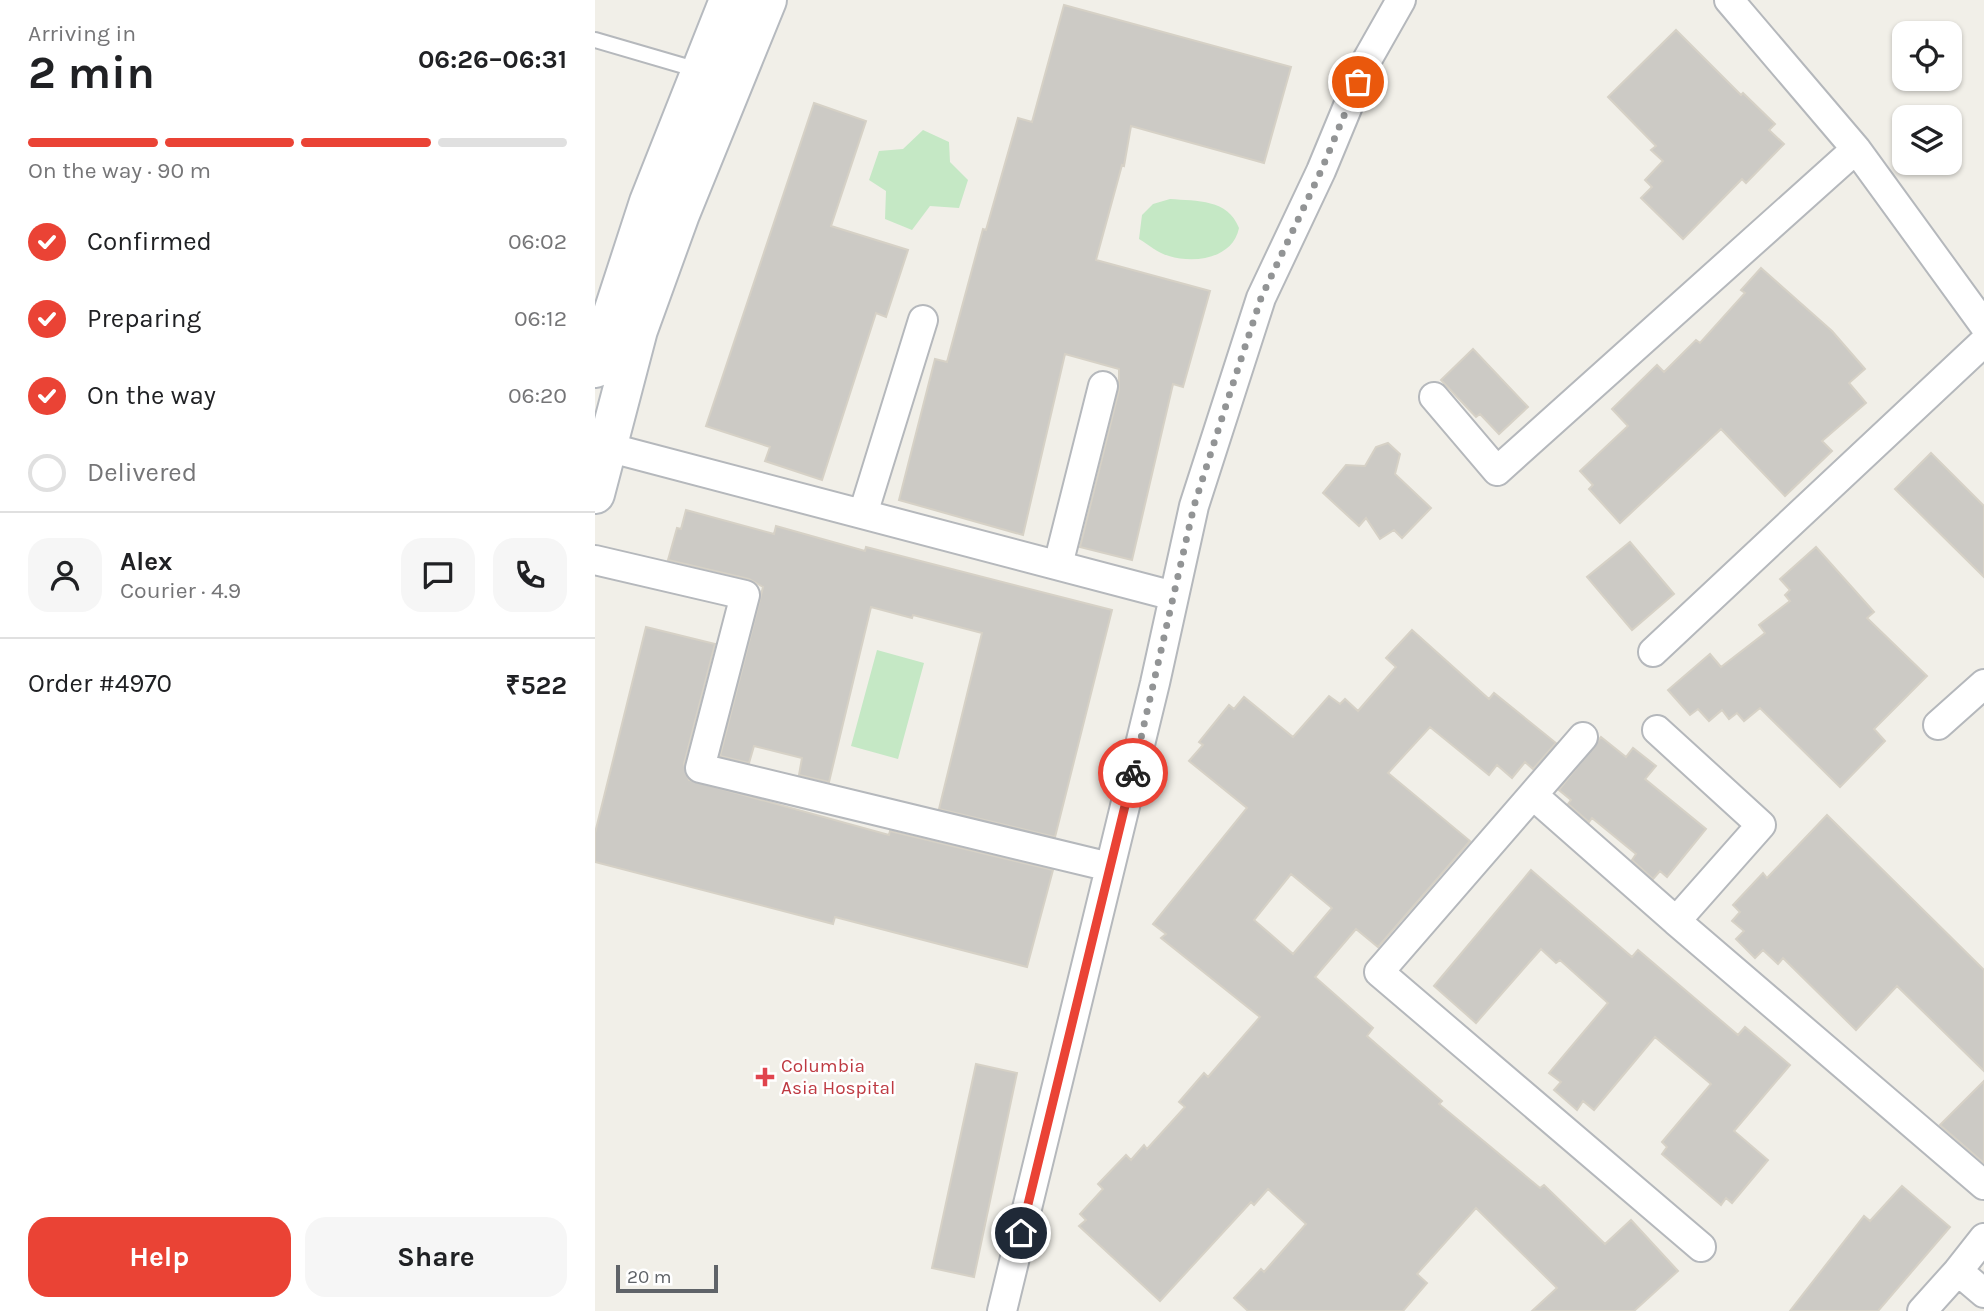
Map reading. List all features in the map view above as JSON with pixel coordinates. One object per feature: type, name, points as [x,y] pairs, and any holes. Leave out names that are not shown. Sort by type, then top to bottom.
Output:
[{"type":"main road","points":[[595,368],[601,324],[729,0]]},
{"type":"main road","points":[[595,494],[638,330],[680,214],[767,0]]},
{"type":"street","points":[[1002,1311],[1194,506],[1261,298],[1321,171],[1367,60],[1401,0]]},
{"type":"street","points":[[1729,0],[1856,149],[1984,325]]},
{"type":"street","points":[[1434,397],[1497,471],[1856,149]]},
{"type":"street","points":[[863,514],[923,320]]},
{"type":"street","points":[[1653,652],[1984,342]]},
{"type":"street","points":[[1058,565],[1103,386]]},
{"type":"street","points":[[607,447],[1174,596]]},
{"type":"street","points":[[595,560],[745,595],[700,768],[1110,867]]},
{"type":"street","points":[[1938,725],[1984,684]]},
{"type":"street","points":[[1657,730],[1761,825],[1676,921]]},
{"type":"street","points":[[1583,737],[1379,972],[1701,1247]]},
{"type":"street","points":[[1534,796],[1984,1185]]},
{"type":"street","points":[[1922,1311],[1984,1238]]},
{"type":"street","points":[[1958,1271],[1984,1293]]},
{"type":"lane","points":[[595,40],[701,71]]},
{"type":"green space","points":[[923,130],[949,142],[950,162],[968,180],[959,208],[930,206],[912,230],[885,219],[886,191],[869,180],[879,151],[903,149]]},
{"type":"green space","points":[[1170,199],[1201,201],[1219,207],[1234,219],[1239,228],[1235,238],[1221,252],[1201,259],[1180,258],[1157,251],[1139,239],[1142,215],[1153,204]]},
{"type":"green space","points":[[877,650],[924,663],[898,759],[851,746]]},
{"type":"building","points":[[1064,5],[1291,67],[1264,163],[1131,126],[1124,166],[1122,165],[1096,260],[1210,291],[1183,387],[1173,384],[1132,560],[1080,547],[1119,390],[1119,369],[1065,354],[1023,535],[899,500],[935,359],[947,362],[983,229],[986,230],[1018,118],[1032,122]]},
{"type":"building","points":[[1676,30],[1741,95],[1743,93],[1775,124],[1769,130],[1784,144],[1746,183],[1742,179],[1683,239],[1641,198],[1652,187],[1645,180],[1663,161],[1651,150],[1656,146],[1608,97]]},
{"type":"building","points":[[814,103],[866,121],[831,226],[908,250],[886,317],[876,313],[822,480],[765,461],[770,447],[706,426]]},
{"type":"building","points":[[1761,268],[1832,331],[1865,369],[1849,383],[1866,403],[1822,441],[1832,451],[1785,496],[1721,429],[1620,523],[1589,489],[1593,485],[1580,471],[1628,426],[1612,409],[1657,365],[1664,372],[1696,340],[1700,343],[1745,293],[1741,290]]},
{"type":"building","points":[[1473,349],[1528,407],[1499,434],[1480,414],[1476,417],[1441,380]]},
{"type":"building","points":[[1388,443],[1400,454],[1395,474],[1431,508],[1402,538],[1394,530],[1380,539],[1366,518],[1359,526],[1323,493],[1346,465],[1365,466],[1376,447]]},
{"type":"building","points":[[1931,453],[1984,506],[1984,577],[1895,489]]},
{"type":"building","points":[[686,510],[774,534],[776,526],[865,551],[866,547],[1112,610],[1055,837],[939,809],[982,633],[913,615],[912,618],[871,607],[829,782],[799,775],[802,758],[754,746],[749,763],[720,756],[763,587],[749,579],[668,560],[677,528],[681,529]]},
{"type":"building","points":[[1630,542],[1674,594],[1632,630],[1587,577]]},
{"type":"building","points":[[1816,547],[1874,612],[1867,618],[1927,676],[1874,729],[1885,741],[1840,787],[1760,708],[1744,721],[1737,713],[1729,719],[1722,710],[1709,721],[1698,709],[1690,715],[1668,690],[1710,654],[1721,667],[1765,633],[1759,625],[1790,601],[1785,595],[1790,590],[1780,579]]},
{"type":"building","points":[[646,627],[715,644],[684,764],[689,780],[889,835],[890,831],[1053,870],[1027,967],[835,917],[833,924],[595,862],[595,833]]},
{"type":"building","points":[[1412,630],[1489,699],[1494,693],[1556,743],[1533,769],[1525,762],[1512,778],[1497,765],[1489,775],[1430,727],[1388,773],[1470,841],[1378,947],[1356,929],[1315,977],[1373,1028],[1367,1036],[1442,1101],[1439,1104],[1540,1188],[1544,1185],[1605,1244],[1631,1220],[1678,1271],[1634,1311],[1532,1311],[1557,1288],[1476,1208],[1417,1274],[1427,1283],[1403,1311],[1248,1311],[1234,1298],[1261,1269],[1264,1272],[1306,1224],[1268,1189],[1254,1205],[1251,1202],[1160,1301],[1079,1226],[1086,1220],[1080,1214],[1103,1189],[1098,1184],[1126,1155],[1131,1160],[1144,1145],[1147,1149],[1185,1107],[1179,1102],[1204,1073],[1208,1077],[1260,1017],[1161,938],[1166,934],[1153,924],[1247,808],[1189,761],[1203,745],[1199,742],[1229,705],[1234,709],[1244,697],[1293,737],[1329,696],[1340,704],[1345,699],[1358,711],[1396,667],[1386,658]],"holes":[[[1291,874],[1332,908],[1293,954],[1254,920]]]},
{"type":"building","points":[[1601,737],[1626,757],[1633,748],[1656,766],[1645,779],[1706,829],[1667,877],[1660,871],[1653,879],[1632,860],[1636,854],[1592,818],[1589,822],[1568,804],[1571,800],[1559,790]]},
{"type":"building","points":[[1827,815],[1984,970],[1984,1071],[1897,986],[1856,1030],[1783,958],[1778,964],[1763,950],[1755,958],[1736,939],[1744,931],[1732,921],[1740,912],[1733,905],[1763,873],[1767,878]]},
{"type":"building","points":[[1531,870],[1632,957],[1638,950],[1738,1035],[1745,1027],[1790,1065],[1734,1131],[1768,1160],[1732,1203],[1726,1198],[1721,1205],[1662,1154],[1667,1147],[1662,1142],[1711,1084],[1655,1037],[1594,1110],[1583,1101],[1577,1110],[1554,1090],[1561,1082],[1549,1073],[1608,1003],[1560,960],[1556,963],[1541,949],[1476,1023],[1434,986]]},
{"type":"building","points":[[976,1064],[1017,1073],[974,1277],[932,1268]]},
{"type":"building","points":[[1984,1081],[1984,1163],[1940,1125]]},
{"type":"building","points":[[1902,1186],[1950,1227],[1878,1311],[1790,1311],[1864,1216],[1870,1221]]},
{"type":"way so far","points":[[1133,773],[1156,683],[1194,506],[1229,396],[1261,298],[1321,171],[1358,82]]},
{"type":"place","name":"Columbia Asia Hospital","points":[[765,1077]]},
{"type":"route","points":[[1021,1233],[1133,773]]}]
